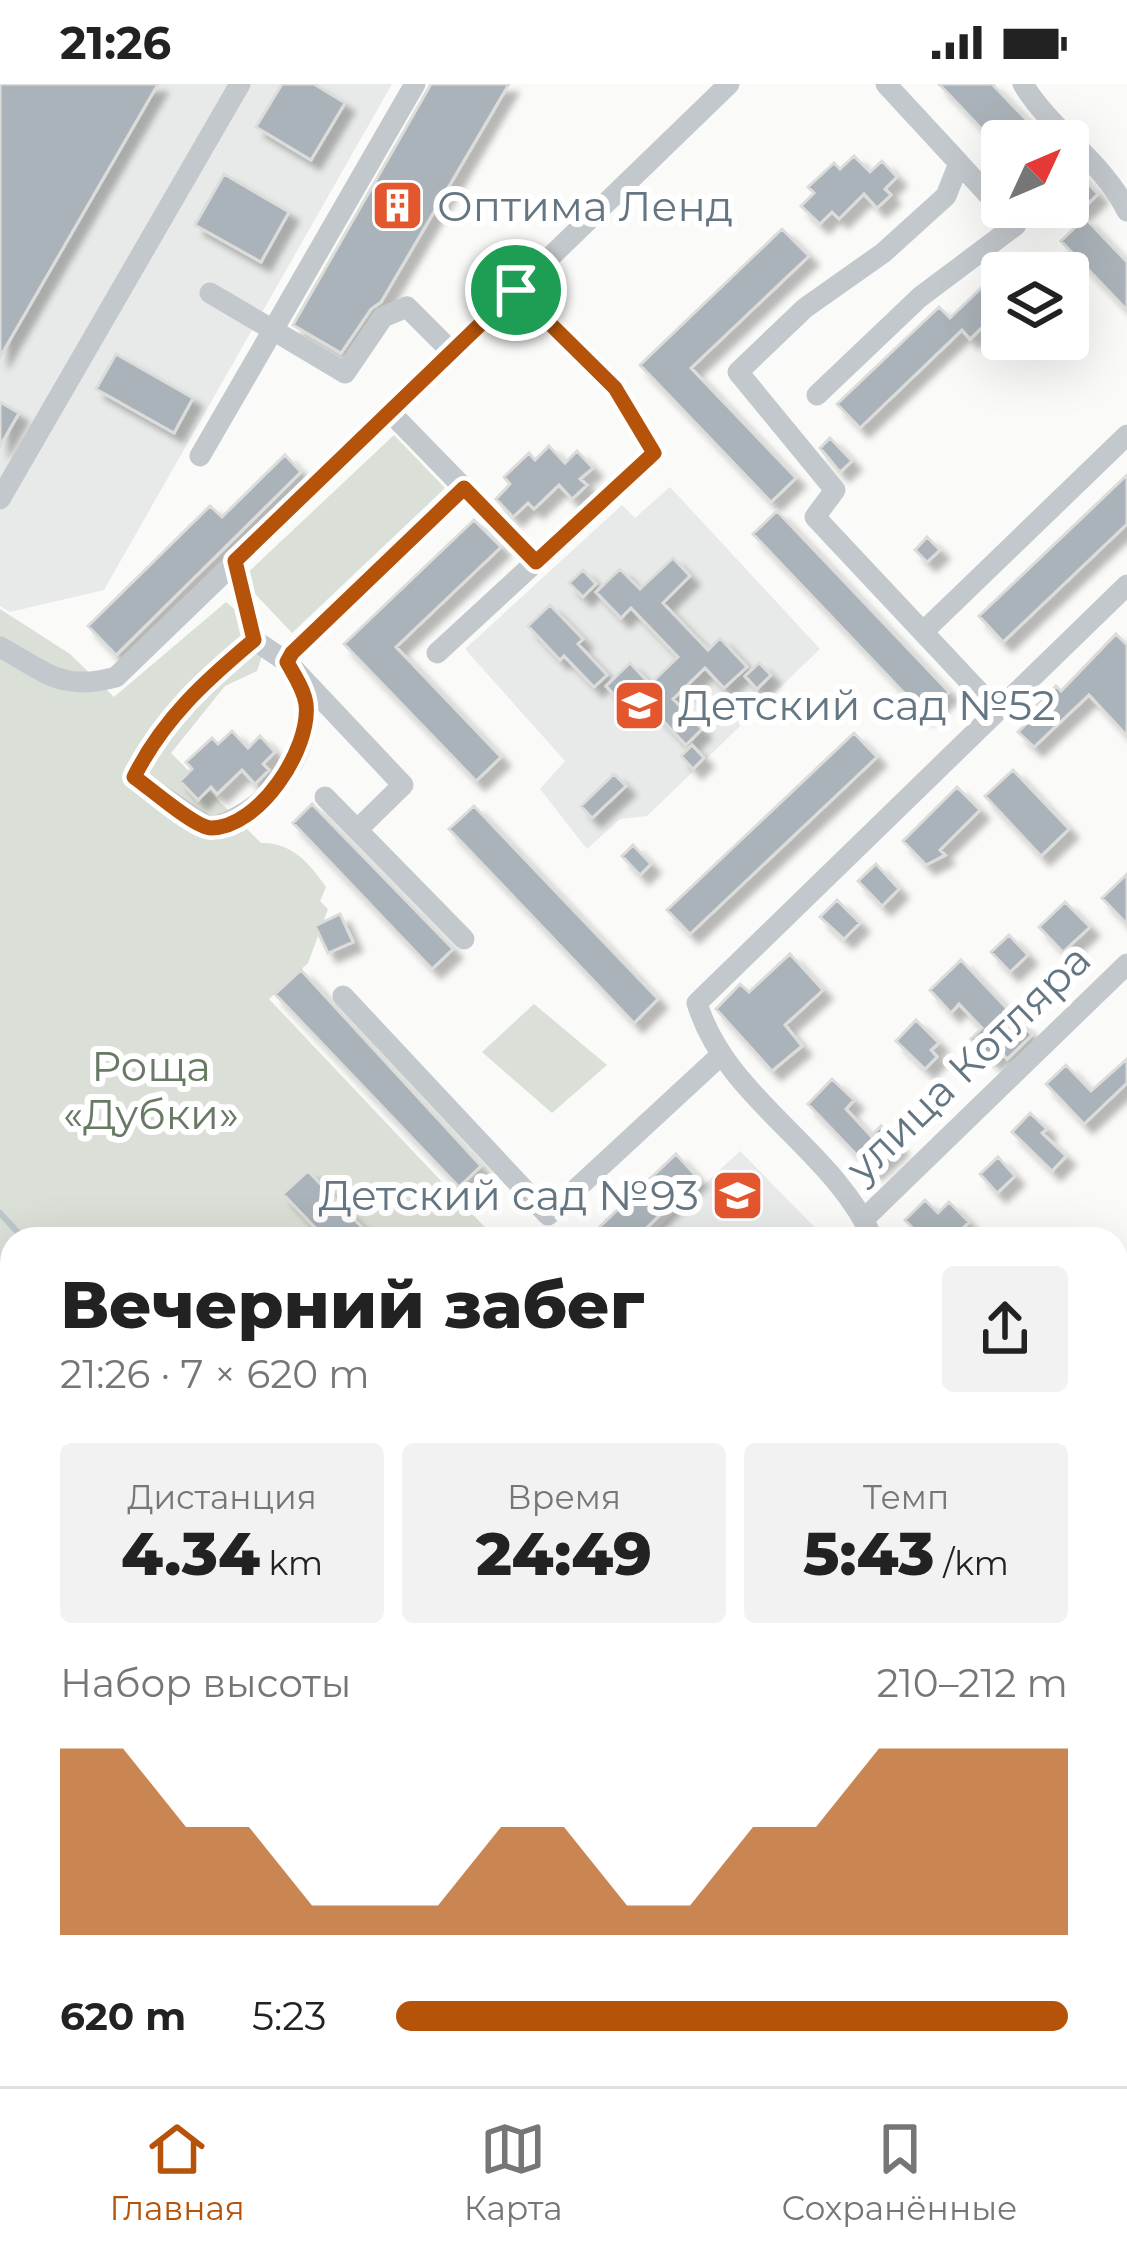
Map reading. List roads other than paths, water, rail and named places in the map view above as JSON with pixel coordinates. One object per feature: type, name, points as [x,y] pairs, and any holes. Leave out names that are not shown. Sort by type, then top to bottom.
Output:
[{"type":"street","points":[[0,499],[240,84]]},
{"type":"street","points":[[200,456],[415,84]]},
{"type":"street","points":[[0,647],[66,684],[116,677],[729,84]]},
{"type":"street","points":[[817,395],[920,297],[1016,225],[886,84]]},
{"type":"street","points":[[1023,84],[1034,102],[1110,183],[1127,211]]},
{"type":"street","points":[[959,164],[946,196],[883,254],[805,308],[738,372],[835,490],[815,517],[997,711]]},
{"type":"street","points":[[437,652],[654,453],[615,388],[516,290]]},
{"type":"street","points":[[210,293],[346,374],[383,317],[407,307],[452,352]]},
{"type":"street","points":[[390,412],[536,562]]},
{"type":"street","points":[[923,632],[1127,435]]},
{"type":"street","points":[[287,662],[464,488]]},
{"type":"street","points":[[235,561],[254,640],[287,662],[403,785],[357,830]]},
{"type":"street","points":[[867,1227],[840,1186],[721,1055],[697,1003],[997,711],[1124,595]]},
{"type":"street","points":[[254,640],[191,694],[151,743],[134,777],[195,822],[210,828],[244,814],[274,791],[294,758],[306,706],[287,662]]},
{"type":"street","points":[[325,796],[464,939]]},
{"type":"street","name":"улица Котляра","points":[[870,1227],[1127,964]]},
{"type":"street","points":[[344,996],[548,1215],[721,1055]]},
{"type":"waterway","points":[[0,1213],[13,1227]]},
{"type":"place","name":"Оптима Ленд","points":[[398,206]]},
{"type":"place","name":"Детский сад №52","points":[[639,705]]},
{"type":"place","name":"Детский сад №93","points":[[738,1195]]},
{"type":"park label","name":"Роща «Дубки»","points":[[151,1090]]}]
